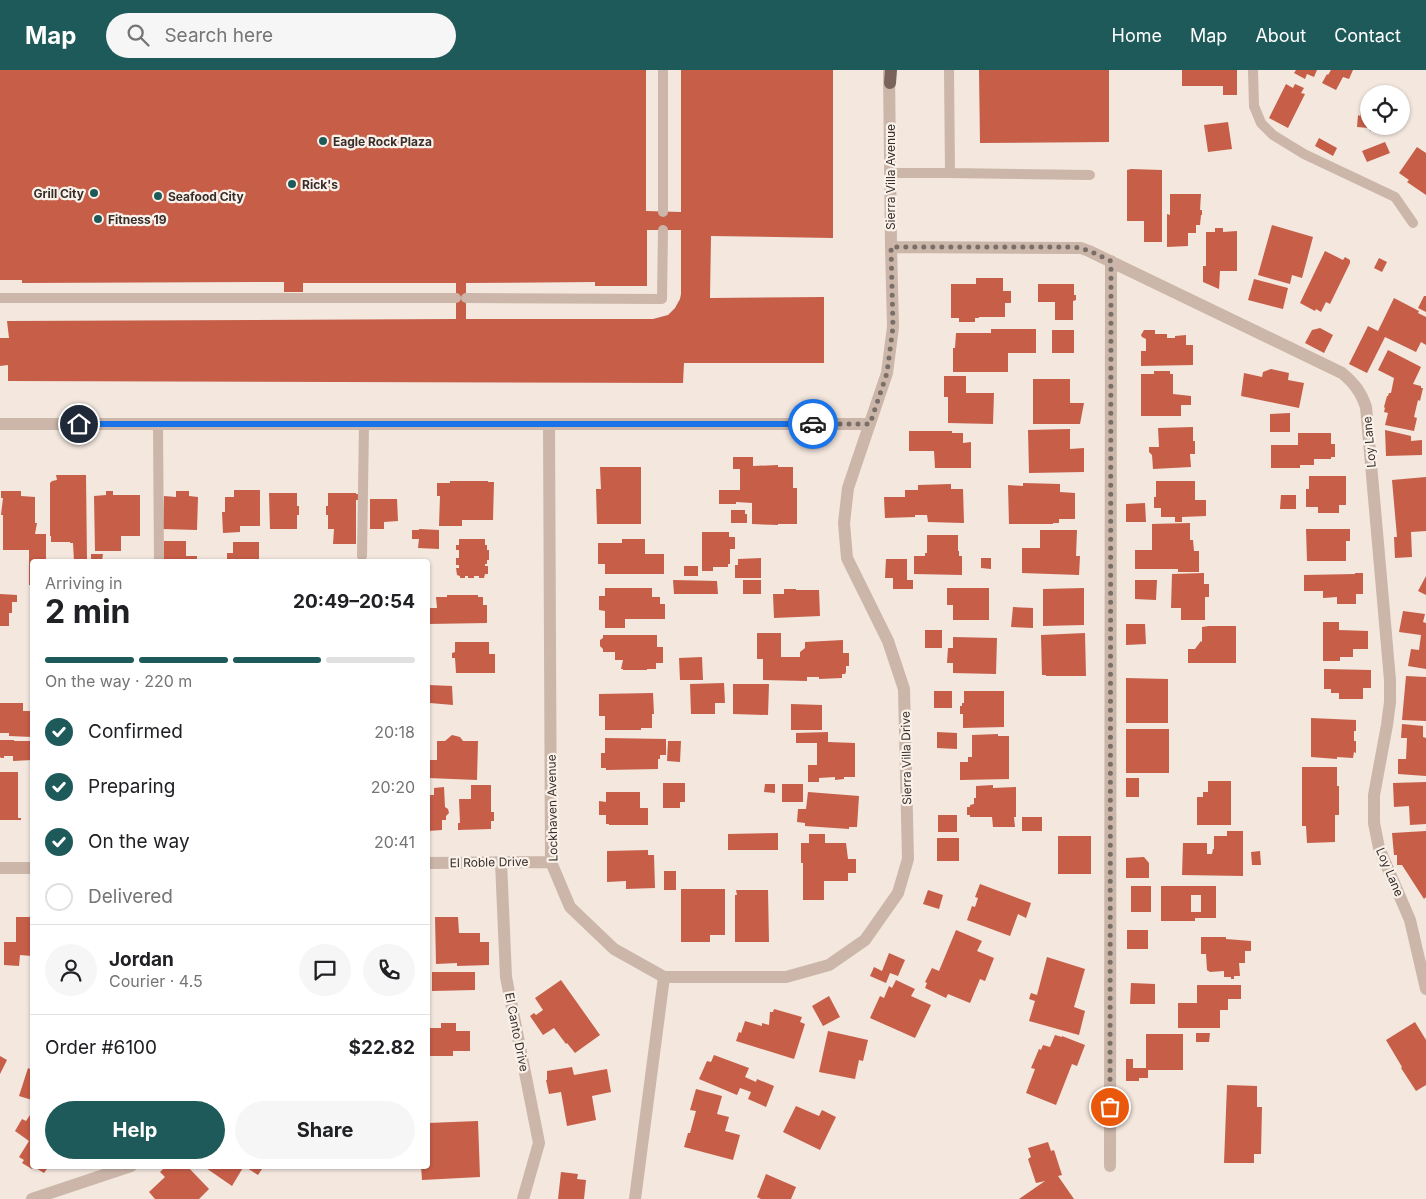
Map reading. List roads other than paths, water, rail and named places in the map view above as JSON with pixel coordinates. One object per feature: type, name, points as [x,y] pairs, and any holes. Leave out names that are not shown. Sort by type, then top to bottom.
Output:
[{"type":"street","name":"Sierra Villa Avenue","points":[[887,373],[893,327],[890,74]]},
{"type":"street","name":"Loy Lane","points":[[891,247],[1081,248],[1342,373],[1353,382],[1361,394],[1366,407],[1390,680],[1387,725],[1374,795],[1374,823],[1378,848],[1410,920],[1426,989]]},
{"type":"street","points":[[1110,1166],[1111,261]]},
{"type":"street","name":"Sierra Villa Drive","points":[[664,977],[786,977],[828,965],[865,940],[898,893],[908,859],[904,689],[888,641],[847,558],[844,523],[848,488],[887,373]]},
{"type":"street","points":[[0,424],[870,424]]},
{"type":"street","name":"Lockhaven Avenue","points":[[549,424],[551,862],[570,907],[614,949],[664,977]]},
{"type":"street","name":"El Canto Drive","points":[[501,862],[506,977],[539,1143],[523,1199]]},
{"type":"street","name":"El Roble Drive","points":[[430,863],[551,862]]},
{"type":"street","points":[[0,868],[30,868]]},
{"type":"street","points":[[635,1199],[664,977]]},
{"type":"street","points":[[32,1199],[122,1169]]},
{"type":"lane","points":[[663,70],[663,212]]},
{"type":"lane","points":[[949,70],[950,173]]},
{"type":"lane","points":[[1253,70],[1254,106],[1261,123],[1274,135],[1304,154],[1395,198],[1413,223]]},
{"type":"lane","points":[[890,173],[1090,175]]},
{"type":"lane","points":[[0,298],[662,299],[663,230]]},
{"type":"lane","points":[[158,424],[159,559]]},
{"type":"lane","points":[[362,556],[364,424]]},
{"type":"place","name":"Eagle Rock Plaza","points":[[323,141]]},
{"type":"place","name":"Rick's","points":[[292,184]]},
{"type":"place","name":"Grill City","points":[[94,193]]},
{"type":"place","name":"Seafood City","points":[[158,196]]},
{"type":"place","name":"Fitness 19","points":[[98,219]]}]
